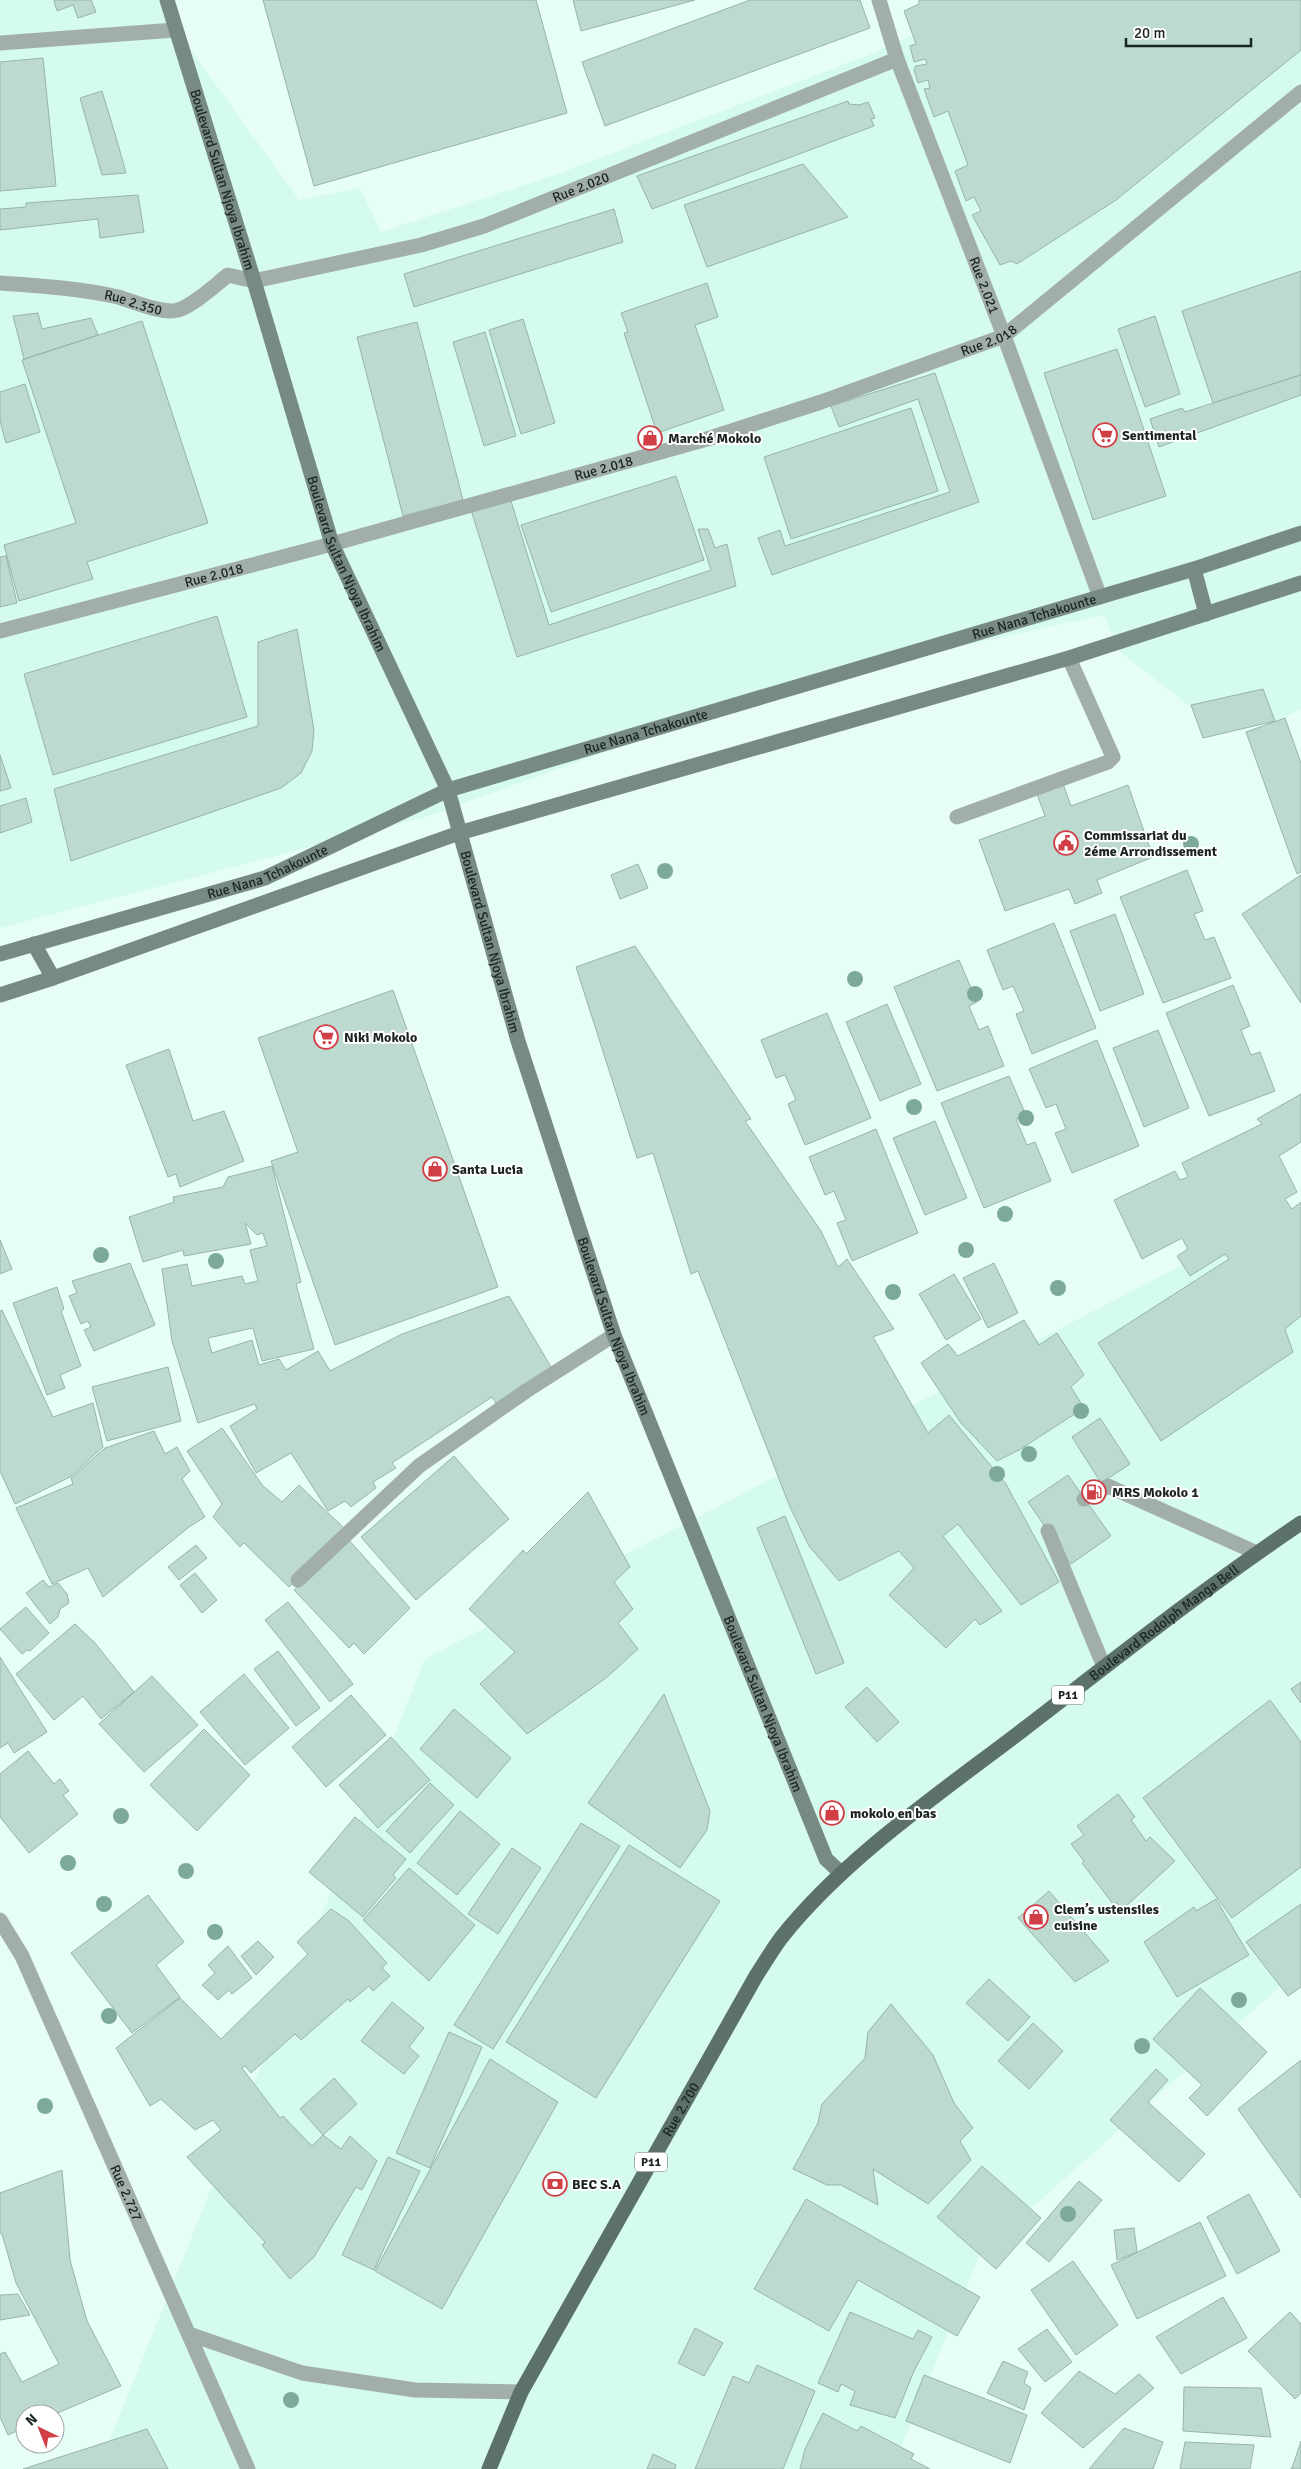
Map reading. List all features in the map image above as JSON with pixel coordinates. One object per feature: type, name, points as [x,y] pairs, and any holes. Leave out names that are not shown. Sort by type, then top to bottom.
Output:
[{"type":"main road","name":"Boulevard Sultan Njoya Ibrahim","points":[[167,0],[254,281],[332,544],[448,790],[518,1041],[614,1335],[826,1859],[841,1873]]},
{"type":"main road","name":"Rue Nana Tchakounte","points":[[0,954],[265,878],[448,790],[1194,569],[1301,533]]},
{"type":"main road","points":[[1194,569],[1206,614]]},
{"type":"main road","name":"Rue Nana Tchakounte","points":[[0,995],[54,978],[459,833],[1069,658],[1301,583]]},
{"type":"main road","points":[[34,944],[54,978]]},
{"type":"main road","name":"Boulevard Rodolph Manga Bell","points":[[841,1873],[1104,1667],[1257,1553],[1301,1524]]},
{"type":"main road","name":"Rue 2.700","points":[[489,2469],[521,2392],[756,1976],[781,1938],[841,1873]]},
{"type":"street","name":"Rue 2.021","points":[[879,0],[897,58],[1004,336],[1100,597]]},
{"type":"street","points":[[0,43],[175,30]]},
{"type":"street","name":"Rue 2.020","points":[[254,281],[422,246],[484,226],[897,58]]},
{"type":"street","name":"Rue 2.018","points":[[0,631],[332,544],[706,439],[821,402],[1004,336],[1301,92]]},
{"type":"street","name":"Rue 2.350","points":[[0,283],[74,288],[118,297],[159,309],[177,311],[201,296],[228,275],[254,281]]},
{"type":"street","points":[[957,817],[1108,762],[1114,757],[1069,658]]},
{"type":"street","points":[[298,1580],[419,1466],[526,1391],[614,1335]]},
{"type":"street","points":[[1084,1499],[1108,1486],[1257,1553]]},
{"type":"street","points":[[1048,1531],[1104,1667]]},
{"type":"street","name":"Rue 2.727","points":[[0,1920],[22,1956],[248,2469]]},
{"type":"street","points":[[189,2334],[302,2373],[415,2390],[521,2392]]},
{"type":"shaded area","name":"Marché Mokolo","points":[[0,0],[168,0],[178,32],[299,200],[360,188],[381,232],[560,173],[871,54],[911,36],[1022,261],[1301,43],[1301,710],[1275,721],[1263,689],[1196,711],[1120,652],[1104,615],[800,681],[426,817],[0,928]]},
{"type":"shaded area","name":"mokolo en bas","points":[[1301,1203],[1301,1968],[980,2254],[892,2469],[98,2469],[425,1659]]},
{"type":"building","points":[[54,0],[91,0],[96,12],[78,18],[73,5],[57,11]]},
{"type":"building","points":[[263,0],[536,0],[567,113],[314,186]]},
{"type":"building","points":[[573,0],[695,0],[581,31]]},
{"type":"building","points":[[750,0],[860,0],[870,28],[605,126],[582,62]]},
{"type":"building","points":[[919,0],[1301,0],[1301,50],[1116,200],[1017,264],[1011,261],[1000,265],[972,215],[981,211],[974,197],[966,201],[955,171],[968,165],[948,111],[934,117],[924,89],[930,88],[928,80],[918,83],[914,70],[916,66],[927,64],[925,59],[914,62],[910,46],[916,44],[904,11],[919,4]]},
{"type":"building","points":[[43,58],[56,186],[0,191],[0,62]]},
{"type":"building","points":[[102,91],[126,173],[102,175],[80,98]]},
{"type":"building","points":[[848,101],[849,104],[859,105],[868,102],[875,118],[871,119],[874,126],[652,209],[637,176]]},
{"type":"building","points":[[803,164],[848,217],[707,267],[684,205]]},
{"type":"building","points":[[138,195],[144,232],[100,238],[98,219],[0,230],[0,209],[26,207],[26,203]]},
{"type":"building","points":[[614,209],[623,242],[414,307],[404,274]]},
{"type":"building","points":[[1301,271],[1301,375],[1213,403],[1182,311]]},
{"type":"building","points":[[707,283],[718,317],[695,325],[724,410],[657,433],[624,333],[628,332],[621,313]]},
{"type":"building","points":[[38,313],[42,329],[91,318],[98,335],[24,359],[13,316]]},
{"type":"building","points":[[1155,316],[1180,394],[1145,407],[1118,329]]},
{"type":"building","points":[[523,319],[555,423],[521,434],[489,330]]},
{"type":"building","points":[[142,321],[208,523],[87,562],[93,579],[19,601],[4,545],[76,523],[22,360]]},
{"type":"building","points":[[417,322],[463,500],[403,516],[357,337]]},
{"type":"building","points":[[485,332],[516,436],[484,446],[453,342]]},
{"type":"building","name":"Sentimental","points":[[1117,349],[1166,496],[1093,520],[1044,373]]},
{"type":"building","points":[[935,373],[979,502],[772,575],[758,538],[780,530],[785,546],[950,492],[918,399],[839,427],[831,406]]},
{"type":"building","points":[[1301,375],[1301,395],[1159,447],[1150,419],[1182,408],[1185,412]]},
{"type":"building","points":[[25,384],[40,432],[6,443],[0,421],[0,392]]},
{"type":"building","points":[[911,408],[938,491],[791,539],[764,457]]},
{"type":"building","points":[[676,476],[704,560],[551,612],[521,525]]},
{"type":"building","points":[[511,501],[549,625],[711,570],[698,529],[708,529],[715,548],[727,544],[736,586],[517,657],[471,510]]},
{"type":"building","points":[[6,556],[17,603],[0,607],[0,557]]},
{"type":"building","points":[[217,616],[247,717],[53,775],[24,674]]},
{"type":"building","points":[[297,629],[314,730],[312,751],[301,773],[281,788],[71,861],[54,789],[258,726],[258,642]]},
{"type":"building","points":[[1263,689],[1275,721],[1203,738],[1191,705]]},
{"type":"building","points":[[1285,718],[1301,763],[1301,872],[1297,874],[1246,732]]},
{"type":"building","points":[[0,755],[11,788],[0,791]]},
{"type":"building","points":[[1063,784],[1071,806],[1128,785],[1153,857],[1097,880],[1102,893],[1075,904],[1069,889],[1005,911],[979,840],[1045,816],[1037,794]]},
{"type":"building","points":[[26,798],[32,822],[0,833],[0,806]]},
{"type":"building","points":[[638,864],[648,888],[620,899],[611,875]]},
{"type":"building","points":[[1187,870],[1203,911],[1194,914],[1205,940],[1214,937],[1231,978],[1163,1003],[1120,897]]},
{"type":"building","points":[[1301,875],[1301,1003],[1242,914]]},
{"type":"building","points":[[1115,914],[1144,994],[1100,1011],[1070,931]]},
{"type":"building","points":[[1054,923],[1096,1028],[1032,1054],[1016,1014],[1024,1011],[1013,986],[1003,990],[987,950]]},
{"type":"building","points":[[635,946],[751,1119],[745,1121],[821,1231],[838,1267],[847,1259],[894,1329],[873,1337],[928,1433],[949,1415],[1006,1484],[1059,1582],[1021,1605],[958,1524],[943,1536],[1002,1611],[980,1625],[975,1619],[946,1648],[889,1595],[914,1568],[899,1551],[839,1581],[809,1546],[790,1507],[698,1271],[691,1274],[653,1153],[637,1158],[576,967]]},
{"type":"building","points":[[959,960],[977,1002],[969,1006],[979,1030],[988,1026],[1004,1066],[937,1091],[894,987]]},
{"type":"building","points":[[1233,985],[1250,1026],[1241,1030],[1251,1055],[1260,1052],[1275,1091],[1209,1116],[1166,1013]]},
{"type":"building","points":[[393,990],[498,1287],[335,1345],[271,1161],[298,1152],[258,1038]]},
{"type":"building","points":[[887,1004],[921,1084],[880,1101],[846,1022]]},
{"type":"building","points":[[827,1013],[871,1118],[805,1145],[788,1104],[796,1100],[785,1075],[776,1078],[761,1040]]},
{"type":"building","points":[[1158,1030],[1189,1108],[1144,1127],[1113,1048]]},
{"type":"building","points":[[1097,1040],[1139,1146],[1072,1173],[1055,1133],[1066,1129],[1056,1104],[1046,1108],[1029,1069]]},
{"type":"building","points":[[169,1049],[193,1121],[224,1111],[244,1161],[180,1187],[176,1174],[168,1177],[126,1065]]},
{"type":"building","points":[[1009,1076],[1026,1115],[1016,1119],[1027,1145],[1035,1142],[1051,1181],[984,1208],[941,1103]]},
{"type":"building","points":[[1301,1094],[1301,1142],[1279,1156],[1297,1192],[1285,1199],[1292,1209],[1301,1202],[1301,1316],[1285,1329],[1293,1352],[1161,1441],[1098,1343],[1229,1259],[1225,1254],[1190,1276],[1177,1256],[1188,1249],[1182,1238],[1142,1259],[1114,1200],[1175,1171],[1180,1180],[1188,1177],[1182,1163],[1262,1124],[1257,1119]]},
{"type":"building","points":[[935,1121],[967,1198],[925,1215],[893,1138]]},
{"type":"building","points":[[876,1129],[918,1233],[852,1261],[837,1223],[846,1220],[834,1191],[825,1195],[809,1157]]},
{"type":"building","points":[[272,1166],[301,1282],[296,1284],[314,1349],[262,1361],[253,1328],[208,1338],[212,1353],[252,1340],[259,1365],[279,1359],[286,1370],[318,1351],[330,1371],[402,1334],[509,1296],[554,1372],[496,1403],[492,1397],[392,1463],[396,1468],[373,1482],[376,1488],[351,1507],[345,1501],[328,1511],[291,1453],[256,1473],[230,1426],[257,1409],[255,1404],[198,1423],[172,1341],[162,1269],[187,1264],[192,1286],[242,1276],[245,1284],[258,1281],[250,1250],[267,1246],[263,1233],[257,1235],[245,1223],[251,1244],[184,1256],[183,1250],[143,1262],[129,1217],[174,1202],[173,1197],[223,1187],[228,1177]]},
{"type":"building","points":[[0,1240],[12,1269],[0,1274]]},
{"type":"building","points":[[130,1263],[155,1325],[94,1351],[84,1330],[91,1327],[88,1321],[81,1324],[69,1296],[77,1293],[72,1281]]},
{"type":"building","points":[[994,1263],[1018,1313],[988,1328],[963,1278]]},
{"type":"building","points":[[954,1274],[981,1319],[946,1340],[919,1294]]},
{"type":"building","points":[[57,1287],[64,1309],[61,1311],[81,1366],[60,1375],[65,1388],[47,1395],[13,1303]]},
{"type":"building","points":[[2,1310],[53,1417],[93,1403],[103,1447],[70,1477],[15,1504],[0,1471],[0,1311]]},
{"type":"building","points":[[1024,1320],[1039,1345],[1057,1333],[1084,1375],[1071,1387],[1084,1408],[1019,1450],[997,1461],[961,1423],[921,1363],[948,1344],[958,1356]]},
{"type":"building","points":[[168,1367],[181,1421],[107,1441],[92,1387]]},
{"type":"building","points":[[1100,1418],[1130,1464],[1101,1483],[1072,1437]]},
{"type":"building","points":[[222,1428],[263,1486],[282,1502],[299,1485],[345,1529],[289,1587],[244,1543],[240,1547],[213,1517],[222,1504],[187,1451]]},
{"type":"building","points":[[154,1431],[165,1454],[177,1447],[190,1471],[182,1479],[205,1517],[189,1527],[103,1597],[88,1568],[52,1584],[16,1508],[73,1484],[71,1478],[105,1448]]},
{"type":"building","points":[[454,1456],[509,1519],[416,1600],[361,1537]]},
{"type":"building","points":[[1068,1475],[1111,1536],[1071,1564],[1028,1502]]},
{"type":"building","points":[[588,1492],[630,1567],[614,1582],[633,1609],[618,1623],[638,1649],[606,1678],[527,1734],[480,1684],[515,1652],[469,1609],[523,1550],[526,1554]]},
{"type":"building","points":[[785,1516],[844,1663],[816,1674],[757,1528]]},
{"type":"building","points":[[347,1538],[410,1608],[364,1654],[354,1643],[349,1648],[294,1590]]},
{"type":"building","points":[[196,1545],[207,1558],[179,1580],[168,1567]]},
{"type":"building","points":[[195,1573],[217,1600],[202,1613],[180,1585]]},
{"type":"building","points":[[43,1580],[49,1587],[58,1583],[67,1594],[69,1603],[60,1609],[58,1617],[50,1624],[26,1593]]},
{"type":"building","points":[[288,1602],[353,1684],[330,1702],[265,1620]]},
{"type":"building","points":[[26,1607],[49,1633],[30,1651],[27,1650],[22,1654],[0,1629]]},
{"type":"building","points":[[75,1624],[95,1643],[134,1692],[101,1719],[83,1696],[54,1720],[16,1674]]},
{"type":"building","points":[[278,1651],[320,1708],[296,1726],[254,1669]]},
{"type":"building","points":[[0,1657],[47,1732],[14,1753],[8,1743],[0,1748]]},
{"type":"building","points":[[244,1674],[289,1728],[245,1765],[200,1712]]},
{"type":"building","points":[[152,1676],[198,1725],[144,1772],[99,1724]]},
{"type":"building","points":[[1301,1682],[1301,1703],[1291,1689]]},
{"type":"building","points":[[867,1687],[899,1722],[877,1742],[845,1707]]},
{"type":"building","points":[[664,1694],[710,1811],[707,1830],[680,1868],[588,1803]]},
{"type":"building","points":[[351,1695],[386,1735],[326,1787],[292,1747]]},
{"type":"building","points":[[1270,1700],[1301,1742],[1301,1867],[1232,1918],[1143,1798]]},
{"type":"building","points":[[454,1709],[511,1758],[477,1798],[420,1749]]},
{"type":"building","points":[[204,1729],[250,1775],[197,1831],[150,1785]]},
{"type":"building","points":[[391,1737],[430,1780],[378,1828],[339,1785]]},
{"type":"building","points":[[28,1751],[54,1784],[60,1779],[69,1791],[63,1795],[78,1814],[29,1853],[0,1817],[0,1774]]},
{"type":"building","points":[[430,1783],[454,1805],[410,1853],[386,1831]]},
{"type":"building","points":[[1118,1794],[1135,1817],[1131,1820],[1146,1841],[1150,1837],[1175,1861],[1123,1909],[1117,1903],[1113,1904],[1082,1863],[1084,1861],[1071,1844],[1084,1835],[1077,1826]]},
{"type":"building","points":[[460,1811],[500,1844],[457,1895],[417,1863]]},
{"type":"building","points":[[355,1817],[406,1859],[393,1875],[396,1878],[363,1917],[309,1872]]},
{"type":"building","points":[[581,1823],[620,1846],[493,2049],[454,2025]]},
{"type":"building","points":[[629,1845],[720,1901],[596,2098],[506,2042]]},
{"type":"building","points":[[512,1848],[541,1868],[498,1934],[468,1914]]},
{"type":"building","points":[[409,1868],[475,1925],[429,1981],[363,1920]]},
{"type":"building","points":[[1049,1891],[1109,1961],[1075,1982],[1018,1918]]},
{"type":"building","points":[[148,1895],[184,1942],[156,1965],[180,1997],[132,2033],[71,1953]]},
{"type":"building","points":[[1216,1899],[1249,1955],[1177,1997],[1144,1942],[1194,1907],[1196,1911]]},
{"type":"building","points":[[1301,1904],[1301,1987],[1288,1996],[1246,1942]]},
{"type":"building","points":[[331,1909],[349,1921],[387,1963],[382,1968],[390,1976],[373,1991],[369,1986],[350,2002],[348,1999],[301,2040],[295,2034],[251,2073],[245,2066],[242,2068],[280,2118],[283,2116],[312,2146],[323,2135],[341,2149],[350,2136],[377,2161],[362,2190],[356,2187],[314,2257],[290,2279],[262,2245],[265,2242],[187,2157],[221,2130],[213,2120],[195,2130],[161,2099],[150,2106],[116,2048],[180,1998],[221,2039],[308,1954],[297,1942]]},
{"type":"building","points":[[258,1941],[274,1957],[256,1975],[241,1956]]},
{"type":"building","points":[[228,1946],[252,1978],[232,1994],[229,1990],[218,2000],[202,1985],[215,1973],[208,1965]]},
{"type":"building","points":[[989,1979],[1030,2017],[1008,2041],[966,2003]]},
{"type":"building","points":[[1200,1988],[1267,2052],[1207,2116],[1189,2098],[1202,2085],[1153,2039]]},
{"type":"building","points":[[392,2002],[424,2028],[409,2047],[419,2056],[404,2074],[361,2041]]},
{"type":"building","points":[[891,2004],[933,2055],[954,2103],[973,2128],[960,2141],[971,2160],[928,2204],[873,2169],[878,2205],[841,2185],[827,2185],[793,2169],[818,2123],[822,2104],[865,2058],[868,2032]]},
{"type":"building","points":[[1033,2023],[1063,2051],[1029,2089],[998,2061]]},
{"type":"building","points":[[449,2032],[482,2047],[430,2168],[396,2153]]},
{"type":"building","points":[[490,2059],[558,2102],[442,2309],[375,2271]]},
{"type":"building","points":[[1301,2060],[1301,2198],[1238,2109]]},
{"type":"building","points":[[1156,2069],[1168,2080],[1148,2102],[1205,2154],[1179,2182],[1110,2120]]},
{"type":"building","points":[[334,2078],[357,2104],[323,2135],[300,2109]]},
{"type":"building","points":[[388,2157],[420,2171],[374,2270],[342,2255]]},
{"type":"building","points":[[982,2166],[1041,2218],[996,2269],[937,2217]]},
{"type":"building","points":[[62,2170],[70,2260],[87,2321],[121,2386],[65,2410],[65,2404],[15,2404],[15,2432],[8,2435],[0,2417],[0,2354],[5,2352],[22,2382],[59,2364],[16,2283],[2,2234],[0,2233],[0,2193]]},
{"type":"building","points":[[1079,2181],[1102,2200],[1049,2262],[1026,2243]]},
{"type":"building","points":[[1249,2194],[1280,2251],[1237,2274],[1207,2217]]},
{"type":"building","points":[[806,2199],[980,2297],[957,2336],[858,2280],[829,2331],[754,2289]]},
{"type":"building","points":[[1200,2222],[1226,2276],[1137,2319],[1111,2265]]},
{"type":"building","points":[[1134,2228],[1137,2252],[1117,2260],[1114,2230]]},
{"type":"building","points":[[1073,2261],[1118,2325],[1076,2355],[1031,2290]]},
{"type":"building","points":[[18,2294],[30,2315],[0,2320],[0,2295]]},
{"type":"building","points":[[1223,2297],[1247,2338],[1181,2374],[1156,2337]]},
{"type":"building","points":[[850,2312],[913,2339],[918,2330],[932,2337],[914,2371],[895,2418],[850,2405],[855,2391],[841,2384],[838,2392],[818,2383]]},
{"type":"building","points":[[1290,2312],[1301,2324],[1301,2393],[1295,2399],[1248,2351]]},
{"type":"building","points":[[695,2328],[723,2343],[704,2376],[678,2363]]},
{"type":"building","points":[[1047,2329],[1072,2362],[1045,2382],[1018,2349]]},
{"type":"building","points":[[1003,2361],[1028,2372],[1024,2383],[1031,2388],[1024,2410],[987,2393]]},
{"type":"building","points":[[757,2365],[815,2391],[783,2469],[695,2469],[733,2376],[749,2383]]},
{"type":"building","points":[[1079,2371],[1115,2394],[1139,2374],[1154,2388],[1083,2448],[1041,2413]]},
{"type":"building","points":[[924,2375],[1027,2415],[1010,2463],[906,2421]]},
{"type":"building","points":[[1184,2387],[1261,2388],[1271,2437],[1183,2431]]},
{"type":"building","points":[[823,2413],[857,2431],[861,2426],[914,2454],[911,2459],[930,2469],[800,2469],[805,2449]]},
{"type":"building","points":[[1124,2428],[1163,2442],[1153,2469],[1089,2469]]},
{"type":"building","points":[[147,2429],[168,2469],[23,2469]]},
{"type":"building","points":[[1301,2441],[1301,2469],[1291,2469],[1293,2465]]},
{"type":"building","points":[[1185,2442],[1254,2445],[1250,2469],[1180,2469]]},
{"type":"building","points":[[653,2454],[676,2465],[675,2469],[647,2469]]},
{"type":"place","name":"Sentimental","points":[[1105,435]]},
{"type":"place","name":"Marché Mokolo","points":[[650,438]]},
{"type":"place","name":"Commissariat du 2éme Arrondissement","points":[[1066,843]]},
{"type":"place","name":"Niki Mokolo","points":[[326,1037]]},
{"type":"place","name":"Santa Lucia","points":[[435,1169]]},
{"type":"place","name":"MRS Mokolo 1","points":[[1094,1492]]},
{"type":"place","name":"mokolo en bas","points":[[832,1813]]},
{"type":"place","name":"Clem’s ustensiles cuisine","points":[[1036,1917]]},
{"type":"place","name":"BEC S.A","points":[[555,2184]]}]
